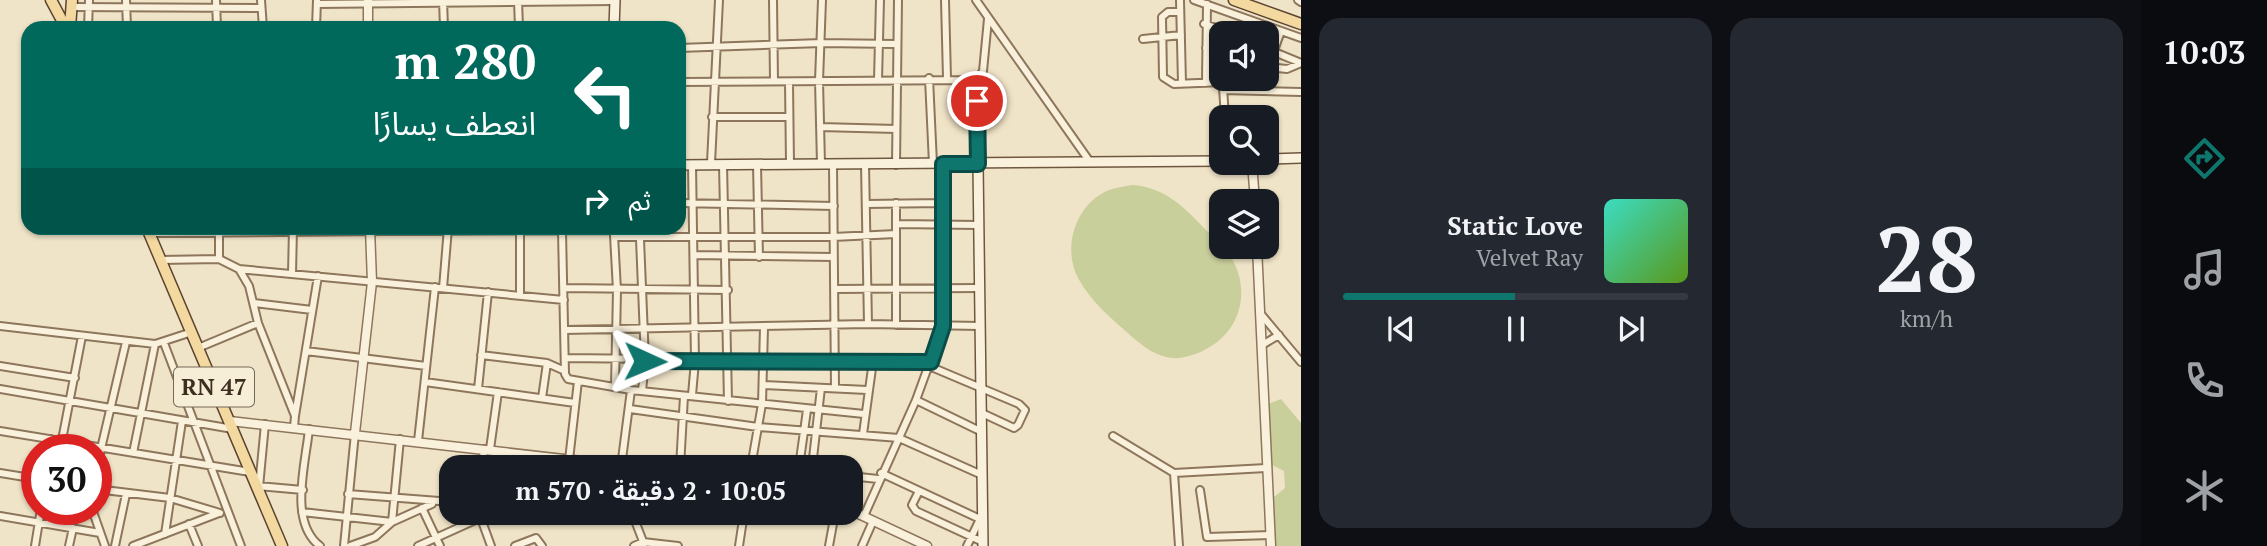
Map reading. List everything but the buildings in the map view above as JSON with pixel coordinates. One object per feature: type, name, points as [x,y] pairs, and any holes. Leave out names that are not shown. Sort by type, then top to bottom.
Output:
[{"type":"main road","points":[[51,0],[64,21]]},
{"type":"main road","points":[[614,21],[615,0]]},
{"type":"main road","points":[[1234,0],[1301,24]]},
{"type":"main road","points":[[1279,159],[1301,159]]},
{"type":"main road","points":[[686,165],[710,163],[896,165],[1209,161]]},
{"type":"main road","points":[[978,164],[978,288],[984,414],[983,544]]},
{"type":"main road","name":"RN 47","points":[[151,235],[282,546]]},
{"type":"street","points":[[518,0],[519,21]]},
{"type":"street","points":[[316,21],[317,2],[615,0]]},
{"type":"street","points":[[710,163],[719,0]]},
{"type":"street","points":[[773,0],[774,81]]},
{"type":"street","points":[[821,164],[819,81],[822,0]]},
{"type":"street","points":[[878,80],[880,0]]},
{"type":"street","points":[[896,165],[898,0]]},
{"type":"street","points":[[945,0],[947,78]]},
{"type":"street","points":[[976,0],[1090,162]]},
{"type":"street","points":[[1180,0],[1182,83]]},
{"type":"street","points":[[1194,0],[1246,21]]},
{"type":"street","points":[[443,1],[444,21]]},
{"type":"street","points":[[368,2],[368,21]]},
{"type":"street","points":[[72,4],[261,4]]},
{"type":"street","points":[[1206,83],[1207,4]]},
{"type":"street","points":[[1180,12],[1168,12],[1162,17],[1163,77],[1172,83],[1209,83]]},
{"type":"street","points":[[978,164],[976,80],[984,67],[988,18]]},
{"type":"street","points":[[1205,24],[1209,25]]},
{"type":"street","points":[[1279,34],[1281,31],[1301,38]]},
{"type":"street","points":[[1143,39],[1181,35]]},
{"type":"street","points":[[686,47],[822,43],[896,44]]},
{"type":"street","points":[[1279,54],[1301,63]]},
{"type":"street","points":[[1279,68],[1287,69],[1301,63]]},
{"type":"street","points":[[927,546],[864,516],[879,476],[916,400],[943,326],[942,203],[929,78]]},
{"type":"street","points":[[686,82],[929,78],[976,80]]},
{"type":"street","points":[[789,82],[790,164]]},
{"type":"street","points":[[1270,91],[1301,92]]},
{"type":"street","points":[[712,117],[789,117]]},
{"type":"street","points":[[820,127],[896,129]]},
{"type":"street","points":[[723,164],[728,258],[728,401]]},
{"type":"street","points":[[757,164],[759,257]]},
{"type":"street","points":[[833,164],[835,388]]},
{"type":"street","points":[[865,164],[868,324]]},
{"type":"street","points":[[680,455],[682,417],[695,361],[692,165]]},
{"type":"street","points":[[686,202],[834,206]]},
{"type":"street","points":[[896,202],[896,325]]},
{"type":"street","points":[[866,204],[942,203]]},
{"type":"street","points":[[896,224],[978,225]]},
{"type":"street","points":[[625,235],[640,239],[896,234]]},
{"type":"street","points":[[219,235],[219,259]]},
{"type":"street","points":[[292,274],[293,235]]},
{"type":"street","points":[[344,546],[372,282],[370,235]]},
{"type":"street","points":[[443,288],[447,235]]},
{"type":"street","points":[[520,235],[520,296]]},
{"type":"street","points":[[562,235],[565,371],[568,379],[631,390],[864,414]]},
{"type":"street","points":[[614,235],[617,290],[615,387]]},
{"type":"street","points":[[640,239],[645,361],[642,391]]},
{"type":"street","points":[[694,255],[728,258],[834,257]]},
{"type":"street","points":[[160,260],[219,259],[239,269],[564,300]]},
{"type":"street","points":[[1257,259],[1271,546]]},
{"type":"street","points":[[239,269],[295,416]]},
{"type":"street","points":[[294,427],[318,276]]},
{"type":"street","points":[[418,441],[435,287]]},
{"type":"street","points":[[565,288],[728,290]]},
{"type":"street","points":[[835,289],[978,288]]},
{"type":"street","points":[[478,390],[488,292]]},
{"type":"street","points":[[254,303],[312,310]]},
{"type":"street","points":[[1259,313],[1298,352],[1301,362]]},
{"type":"street","points":[[198,348],[258,323]]},
{"type":"street","points":[[565,330],[868,324],[980,326]]},
{"type":"street","points":[[0,326],[155,344],[192,332]]},
{"type":"street","points":[[753,455],[764,385],[764,327]]},
{"type":"street","points":[[1262,345],[1279,335]]},
{"type":"street","points":[[63,434],[82,336]]},
{"type":"street","points":[[104,434],[126,342]]},
{"type":"street","points":[[164,342],[212,467],[223,512],[241,546]]},
{"type":"street","points":[[133,453],[155,344]]},
{"type":"street","points":[[306,351],[426,366]]},
{"type":"street","points":[[481,355],[547,363],[565,371]]},
{"type":"street","points":[[566,358],[930,364],[1019,404],[1025,410],[1014,428],[984,414]]},
{"type":"street","points":[[863,434],[873,361]]},
{"type":"street","points":[[542,398],[547,363]]},
{"type":"street","points":[[0,366],[75,379]]},
{"type":"street","points":[[570,455],[578,381]]},
{"type":"street","points":[[425,382],[575,403]]},
{"type":"street","points":[[764,385],[867,390]]},
{"type":"street","points":[[814,455],[821,387]]},
{"type":"street","points":[[0,388],[197,424],[294,427],[532,455]]},
{"type":"street","points":[[623,455],[631,390]]},
{"type":"street","points":[[485,455],[498,392]]},
{"type":"street","points":[[916,400],[982,432]]},
{"type":"street","points":[[630,409],[758,427],[899,438],[982,475]]},
{"type":"street","points":[[801,455],[807,410]]},
{"type":"street","points":[[165,534],[182,421]]},
{"type":"street","points":[[265,425],[258,486],[303,490]]},
{"type":"street","points":[[309,429],[302,512],[313,541],[320,546]]},
{"type":"street","points":[[0,431],[21,434]]},
{"type":"street","points":[[1113,436],[1174,473],[1266,468]]},
{"type":"street","points":[[392,522],[400,439]]},
{"type":"street","points":[[112,449],[250,472]]},
{"type":"street","points":[[0,473],[21,476]]},
{"type":"street","points":[[1174,473],[1179,546]]},
{"type":"street","points":[[863,476],[879,476],[982,519],[967,546]]},
{"type":"street","points":[[1200,490],[1207,537],[1271,535]]},
{"type":"street","points":[[919,491],[912,505],[916,511],[983,544]]},
{"type":"street","points":[[112,492],[170,498],[223,512]]},
{"type":"street","points":[[115,546],[126,494]]},
{"type":"street","points":[[348,494],[439,502]]},
{"type":"street","points":[[350,546],[375,537],[392,522],[435,502]]},
{"type":"street","points":[[422,508],[440,546]]},
{"type":"street","points":[[133,546],[223,512]]},
{"type":"street","points":[[302,512],[392,522]]},
{"type":"street","points":[[0,516],[21,519]]},
{"type":"street","points":[[862,546],[873,521]]},
{"type":"street","points":[[189,524],[198,546]]},
{"type":"street","points":[[35,546],[38,525]]},
{"type":"street","points":[[56,525],[100,533]]},
{"type":"street","points":[[97,525],[105,546]]},
{"type":"street","points":[[418,546],[462,525]]},
{"type":"street","points":[[483,525],[491,546]]},
{"type":"street","points":[[637,525],[644,544]]},
{"type":"street","points":[[740,546],[743,525]]},
{"type":"street","points":[[829,546],[833,525]]},
{"type":"street","points":[[69,546],[74,528]]},
{"type":"street","points":[[155,537],[159,546]]},
{"type":"street","points":[[515,546],[536,538],[542,546]]},
{"type":"street","points":[[634,546],[678,546]]},
{"type":"green space","points":[[1132,185],[1164,194],[1182,206],[1209,233],[1209,259],[1232,259],[1240,283],[1239,308],[1228,331],[1208,348],[1181,358],[1160,355],[1145,347],[1117,323],[1083,287],[1071,255],[1078,220],[1092,201],[1116,188]]},
{"type":"green space","points":[[1281,399],[1301,423],[1301,546],[1276,546],[1274,497],[1285,488],[1284,471],[1270,464],[1268,404]]},
{"type":"route","points":[[645,361],[931,362],[943,326],[943,164],[978,164],[977,101]]}]
